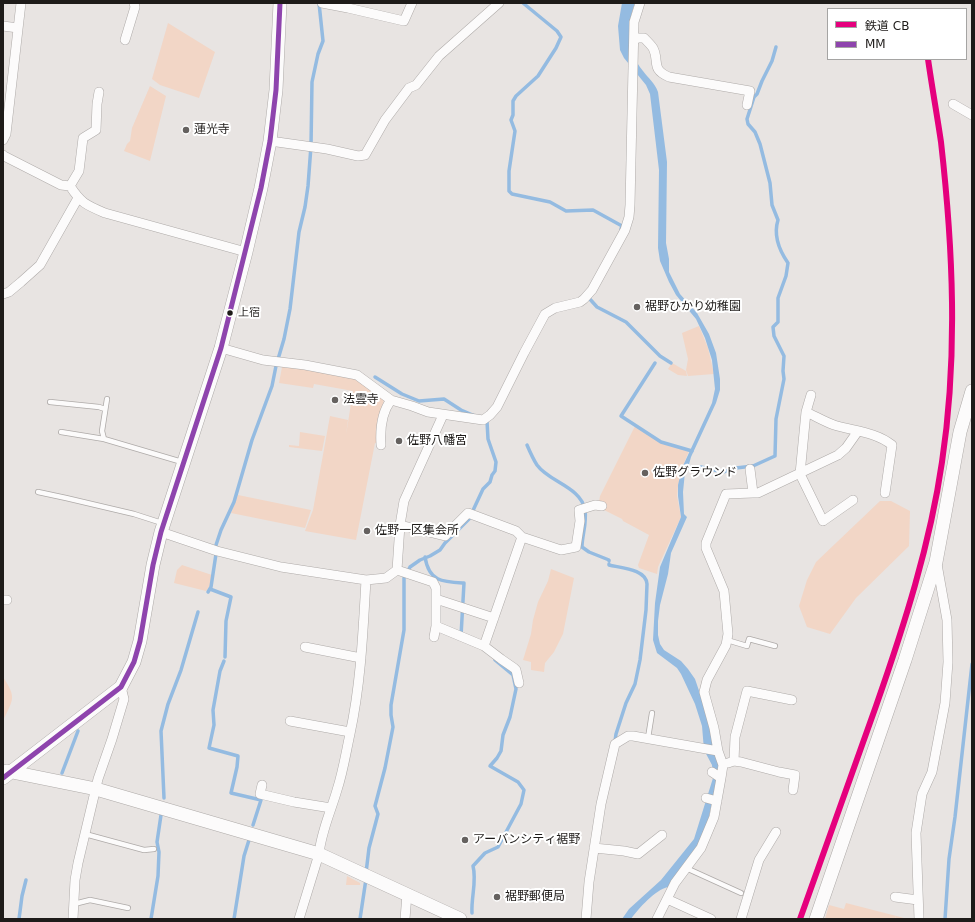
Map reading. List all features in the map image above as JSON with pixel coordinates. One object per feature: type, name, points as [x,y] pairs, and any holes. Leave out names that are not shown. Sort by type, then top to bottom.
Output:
[{"type":"street","points":[[3,140],[6,134],[7,81],[18,28],[21,3]]},
{"type":"street","points":[[125,40],[135,8],[134,3]]},
{"type":"street","points":[[6,773],[121,687],[134,662],[140,642],[153,566],[162,528],[221,348],[246,252],[270,141],[276,90],[280,3]]},
{"type":"street","points":[[322,3],[349,5],[404,21],[412,3]]},
{"type":"street","points":[[270,141],[327,149],[358,156],[365,155],[385,120],[409,88],[416,85],[439,56],[499,3]]},
{"type":"street","points":[[221,348],[263,360],[305,365],[357,375],[391,400],[428,412],[483,420],[490,415],[497,407],[545,314],[555,308],[570,305],[584,299],[592,290],[625,230],[629,217],[630,205],[634,22],[640,3]]},
{"type":"street","points":[[3,26],[18,28]]},
{"type":"street","points":[[634,40],[644,38],[653,49],[658,70],[662,74],[669,77],[750,91],[747,105]]},
{"type":"street","points":[[70,186],[79,171],[83,138],[96,130],[99,92]]},
{"type":"street","points":[[954,104],[972,115]]},
{"type":"street","points":[[3,154],[4,156],[61,185],[70,186],[78,198],[87,205],[105,213],[246,252]]},
{"type":"street","points":[[3,294],[9,292],[40,265],[78,198]]},
{"type":"street","points":[[816,919],[936,562],[946,514],[957,447],[972,391]]},
{"type":"street","points":[[812,395],[806,412],[800,474],[823,520],[853,500]]},
{"type":"street","points":[[381,445],[380,434],[383,417],[391,400]]},
{"type":"street","points":[[806,412],[833,424],[887,441],[892,445],[885,493]]},
{"type":"street","points":[[397,570],[400,525],[404,501],[443,415]]},
{"type":"street","points":[[657,919],[675,883],[701,848],[714,817],[721,778],[723,765],[718,751],[714,728],[704,692],[707,680],[726,645],[728,634],[724,591],[706,548],[706,543],[726,494],[758,493],[800,474],[807,469],[838,455],[846,448],[858,431]]},
{"type":"street","points":[[750,469],[753,493]]},
{"type":"street","points":[[400,525],[445,536],[468,512],[516,531],[522,537],[561,550],[576,546],[580,521],[579,510],[595,505],[602,506]]},
{"type":"street","points":[[162,528],[217,551],[281,567],[366,580],[386,578],[397,570]]},
{"type":"street","points":[[484,646],[522,537]]},
{"type":"street","points":[[920,919],[916,833],[922,794],[932,772],[945,703],[948,662],[947,620],[936,562]]},
{"type":"street","points":[[397,570],[432,582],[437,582],[436,626],[434,637]]},
{"type":"street","points":[[299,919],[337,790],[350,732],[361,658],[366,580]]},
{"type":"street","points":[[436,599],[494,618]]},
{"type":"street","points":[[436,626],[484,646],[516,670],[519,683]]},
{"type":"street","points":[[305,647],[361,658]]},
{"type":"street","points":[[72,919],[75,880],[98,779],[124,700],[121,687]]},
{"type":"street","points":[[734,761],[736,737],[747,690],[792,700]]},
{"type":"street","points":[[290,721],[350,732]]},
{"type":"street","points":[[586,919],[589,882],[601,804],[615,744],[628,736],[633,736],[718,751]]},
{"type":"street","points":[[723,765],[734,761],[795,775],[793,790]]},
{"type":"street","points":[[712,772],[721,778]]},
{"type":"street","points":[[6,773],[96,789],[319,854],[460,919]]},
{"type":"street","points":[[262,785],[260,794],[294,802],[331,808]]},
{"type":"street","points":[[706,798],[717,801]]},
{"type":"street","points":[[741,919],[759,860],[776,832]]},
{"type":"street","points":[[594,848],[638,854],[662,835]]},
{"type":"street","points":[[405,919],[407,894]]},
{"type":"street","points":[[895,897],[918,900]]},
{"type":"street","points":[[666,899],[711,919]]},
{"type":"lane","points":[[104,440],[102,431],[107,399]]},
{"type":"lane","points":[[50,402],[99,407],[105,409]]},
{"type":"lane","points":[[61,432],[104,440],[183,463]]},
{"type":"lane","points":[[38,492],[134,514],[162,528]]},
{"type":"lane","points":[[727,640],[747,646],[749,639],[775,646]]},
{"type":"lane","points":[[648,738],[652,713]]},
{"type":"lane","points":[[85,834],[144,850],[154,849]]},
{"type":"lane","points":[[686,868],[741,893]]},
{"type":"lane","points":[[74,904],[90,900],[128,908]]},
{"type":"shaded area","points":[[168,23],[215,52],[199,98],[160,85],[152,79]]},
{"type":"shaded area","points":[[150,86],[166,96],[150,161],[124,151],[130,141],[132,128]]},
{"type":"shaded area","points":[[699,326],[708,348],[714,374],[688,376],[686,370],[688,359],[682,333]]},
{"type":"shaded area","points":[[672,363],[686,371],[687,376],[678,375],[668,369]]},
{"type":"shaded area","points":[[282,367],[317,370],[352,378],[361,381],[384,400],[376,433],[376,443],[356,540],[305,531],[313,510],[330,416],[348,420],[346,435],[353,391],[314,384],[313,388],[279,383]]},
{"type":"shaded area","name":"佐野グラウンド","points":[[635,426],[660,442],[689,451],[682,468],[678,486],[677,496],[681,517],[658,567],[657,574],[639,568],[638,565],[649,535],[602,509],[599,502],[600,496]]},
{"type":"shaded area","points":[[300,432],[325,436],[322,451],[289,447],[289,445],[299,446]]},
{"type":"shaded area","points":[[238,495],[311,510],[305,528],[231,513]]},
{"type":"shaded area","points":[[880,501],[891,501],[910,511],[909,546],[856,598],[830,634],[807,627],[799,606],[807,580],[816,562]]},
{"type":"shaded area","points":[[182,565],[212,575],[210,586],[206,591],[174,583],[177,570]]},
{"type":"shaded area","points":[[551,569],[574,578],[563,634],[554,652],[545,663],[544,672],[531,670],[531,662],[523,660],[531,634],[538,602],[548,581]]},
{"type":"shaded area","points":[[3,677],[12,694],[12,699],[3,721]]},
{"type":"shaded area","points":[[347,876],[360,883],[360,885],[346,885]]},
{"type":"shaded area","points":[[846,903],[908,919],[895,919],[896,916],[894,919],[825,919],[829,905],[844,909]]},
{"type":"water","points":[[622,3],[635,3],[629,30],[629,38],[633,55],[658,92],[667,162],[666,243],[669,259],[669,272],[680,294],[697,313],[709,334],[716,353],[720,379],[720,390],[716,403],[685,472],[683,492],[684,514],[687,517],[671,553],[658,621],[658,635],[660,644],[664,650],[681,661],[695,679],[709,720],[719,767],[708,822],[697,847],[668,887],[653,896],[631,919],[622,919],[629,909],[661,880],[694,839],[713,778],[712,765],[704,750],[702,726],[695,704],[681,674],[677,668],[657,653],[653,640],[655,603],[660,567],[681,517],[678,485],[682,468],[712,403],[715,389],[712,360],[705,338],[696,319],[676,295],[660,261],[658,248],[659,170],[650,94],[646,85],[624,58],[620,50],[618,26]]},
{"type":"waterway","points":[[208,592],[211,587],[216,545],[234,502],[252,440],[272,386],[290,309],[299,232],[308,186],[311,146],[312,82],[318,54],[323,41],[319,3]]},
{"type":"waterway","points":[[523,3],[557,31],[561,37],[556,48],[538,76],[516,96],[513,101],[513,115],[511,120],[515,131],[509,171],[509,191],[512,194],[550,202],[566,211],[593,210],[622,226],[621,229]]},
{"type":"waterway","points":[[684,468],[701,467],[723,472],[736,468],[753,466],[775,456],[776,419],[784,379],[784,356],[774,336],[773,327],[778,322],[778,298],[786,276],[788,263],[778,243],[776,232],[778,220],[772,205],[770,183],[760,144],[755,132],[748,124],[747,119],[754,97],[757,94],[772,61],[776,47]]},
{"type":"waterway","points":[[588,297],[597,307],[626,322],[660,356],[671,363]]},
{"type":"waterway","points":[[655,363],[621,416],[661,442],[692,451]]},
{"type":"waterway","points":[[375,377],[402,394],[419,401],[444,399],[461,410],[475,416]]},
{"type":"waterway","points":[[366,873],[369,848],[378,814],[375,806],[385,768],[393,727],[391,705],[404,630],[404,578],[410,567],[440,550],[469,519],[483,489],[490,482],[495,471],[496,462],[488,439],[487,421],[484,420]]},
{"type":"waterway","points":[[527,445],[537,465],[542,471],[571,490],[582,502],[585,510],[582,547],[589,552],[609,561]]},
{"type":"waterway","points":[[425,557],[430,571],[438,579],[443,581],[464,583],[461,636]]},
{"type":"waterway","points":[[609,564],[638,572],[646,579],[647,584],[646,610],[640,660],[635,684],[626,703],[615,741]]},
{"type":"waterway","points":[[210,589],[231,597],[226,621],[225,657]]},
{"type":"waterway","points":[[164,798],[161,731],[168,704],[181,670],[198,612]]},
{"type":"waterway","points":[[472,913],[474,883],[473,866],[485,853],[498,847],[521,804],[524,790],[518,782],[490,766],[501,751],[503,735],[510,717],[516,689],[513,675],[495,660]]},
{"type":"waterway","points":[[224,661],[220,671],[213,710],[214,725],[209,748],[238,756],[231,793],[261,800],[253,825]]},
{"type":"waterway","points":[[945,919],[949,859],[972,664]]},
{"type":"waterway","points":[[62,773],[78,731]]},
{"type":"waterway","points":[[151,919],[158,876],[159,852],[157,842],[161,815]]},
{"type":"waterway","points":[[234,919],[244,856],[249,840]]},
{"type":"waterway","points":[[360,919],[366,879]]},
{"type":"waterway","points":[[19,919],[26,880]]},
{"type":"rail line","name":"CB","points":[[800,919],[876,706],[906,616],[931,524],[942,462],[947,422],[952,342],[951,262],[941,142],[928,60]]},
{"type":"transit line","name":"MM","points":[[3,778],[121,687],[134,662],[140,641],[153,565],[161,532],[221,348],[261,188],[270,141],[276,90],[280,3]]},
{"type":"place","name":"蓮光寺","points":[[186,130]]},
{"type":"place","name":"裾野ひかり幼稚園","points":[[637,307]]},
{"type":"place","name":"上宿","points":[[230,313]]},
{"type":"place","name":"法雲寺","points":[[335,400]]},
{"type":"place","name":"佐野八幡宮","points":[[399,441]]},
{"type":"place","name":"佐野グラウンド","points":[[645,473]]},
{"type":"place","name":"佐野一区集会所","points":[[367,531]]},
{"type":"place","name":"アーバンシティ裾野","points":[[465,840]]},
{"type":"place","name":"裾野郵便局","points":[[497,897]]}]
